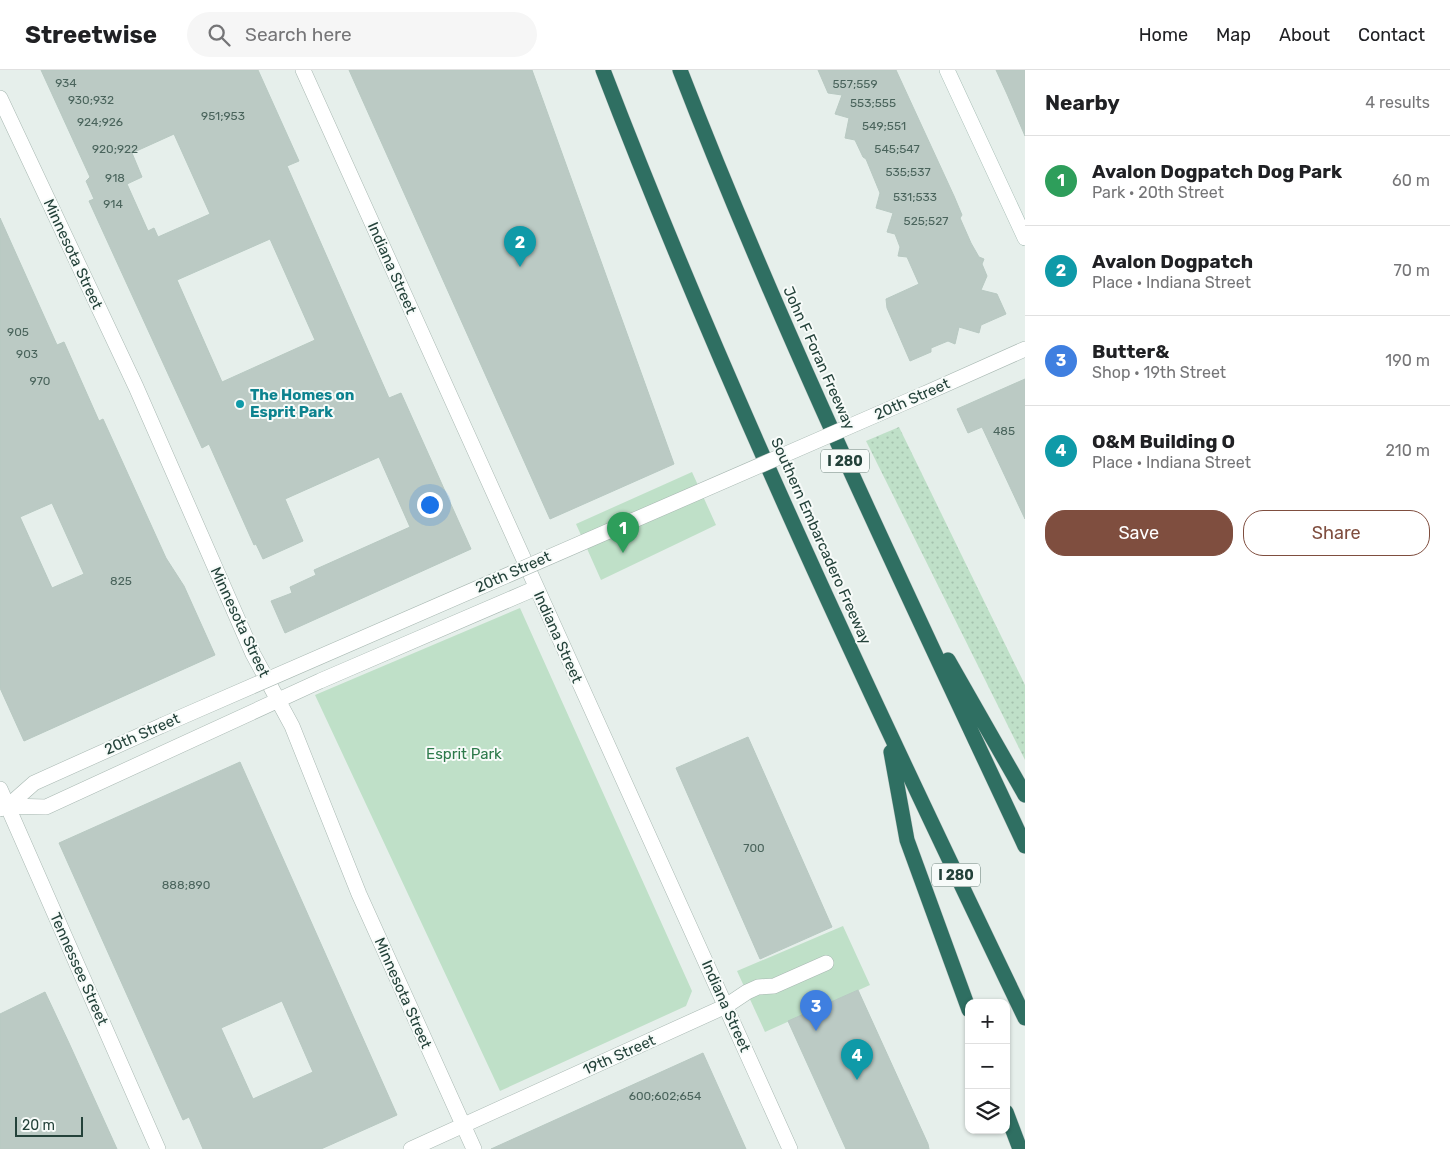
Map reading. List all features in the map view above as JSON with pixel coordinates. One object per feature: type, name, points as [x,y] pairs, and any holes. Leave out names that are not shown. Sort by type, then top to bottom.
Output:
[{"type":"highway","name":"Southern Embarcadero Freeway","points":[[603,70],[695,299],[888,733],[1025,1018]]},
{"type":"highway","name":"John F Foran Freeway","points":[[680,70],[794,346],[892,562],[1025,846]]},
{"type":"highway","points":[[892,562],[1025,795]]},
{"type":"highway","points":[[888,733],[907,840],[965,999]]},
{"type":"highway","points":[[1010,1123],[1020,1149]]},
{"type":"street","name":"Indiana Street","points":[[303,70],[790,1149]]},
{"type":"street","points":[[947,70],[1025,238]]},
{"type":"street","name":"Minnesota Street","points":[[0,98],[136,387],[253,654],[292,726],[359,894],[474,1149]]},
{"type":"street","name":"20th Street","points":[[4,807],[34,783],[163,725],[1025,349]]},
{"type":"street","name":"20th Street","points":[[4,807],[46,807],[278,700],[536,588]]},
{"type":"street","name":"Tennessee Street","points":[[0,788],[4,807],[158,1149]]},
{"type":"street","name":"19th Street","points":[[411,1149],[726,1006],[758,986],[774,986],[826,963]]},
{"type":"green space","points":[[899,427],[1025,685],[1025,760],[866,441]]},
{"type":"green space","points":[[692,472],[716,525],[601,580],[576,524]]},
{"type":"green space","name":"Esprit Park","points":[[520,608],[692,991],[686,1006],[500,1091],[315,695]]},
{"type":"green space","points":[[843,926],[870,985],[765,1032],[737,971]]},
{"type":"building","name":"The Homes on Esprit Park","points":[[41,70],[258,70],[299,161],[287,166],[389,398],[401,393],[471,549],[285,633],[271,601],[292,593],[290,587],[316,575],[314,570],[410,527],[379,457],[285,499],[303,541],[263,559],[256,544],[254,545],[209,444],[202,448],[89,201],[94,199],[86,181],[90,177]],"holes":[[[174,134],[210,214],[158,237],[154,228],[148,231],[127,184],[142,177],[132,153]],[[270,239],[315,340],[222,382],[177,280]]]},
{"type":"building","points":[[349,70],[532,70],[674,464],[550,519]]},
{"type":"building","points":[[818,70],[896,70],[954,196],[962,215],[960,218],[971,243],[979,257],[984,259],[982,264],[987,276],[981,290],[997,294],[1006,314],[981,325],[979,333],[959,327],[955,344],[948,341],[931,348],[931,352],[910,361],[887,308],[886,299],[919,284],[907,257],[898,256],[900,247],[895,234],[887,232],[893,213],[876,208],[880,193],[866,159],[863,157],[855,140],[845,138],[849,118],[835,114],[842,95],[828,93]]},
{"type":"building","points":[[996,70],[1025,70],[1025,136],[1007,94]]},
{"type":"building","points":[[0,218],[57,345],[64,342],[99,421],[103,419],[166,558],[184,586],[215,655],[24,741],[0,688]],"holes":[[[52,503],[84,574],[52,588],[20,517]]]},
{"type":"building","points":[[1025,379],[1025,519],[982,427],[968,433],[957,409]]},
{"type":"building","points":[[748,737],[832,927],[760,959],[676,768]]},
{"type":"building","points":[[240,762],[397,1115],[321,1149],[203,1149],[189,1117],[183,1120],[59,843]],"holes":[[[282,1001],[313,1072],[253,1099],[221,1028]]]},
{"type":"building","points":[[858,990],[929,1149],[846,1149],[788,1021]]},
{"type":"building","points":[[45,992],[117,1149],[0,1149],[0,1014]]},
{"type":"building","points":[[703,1053],[746,1149],[491,1149]]},
{"type":"place","name":"Avalon Dogpatch","points":[[520,267]]},
{"type":"place","name":"The Homes on Esprit Park","points":[[240,404]]},
{"type":"place","name":"Avalon Dogpatch Dog Park","points":[[623,553]]},
{"type":"place","name":"Butter&","points":[[816,1031]]},
{"type":"place","name":"O&M Building O","points":[[857,1080]]}]
